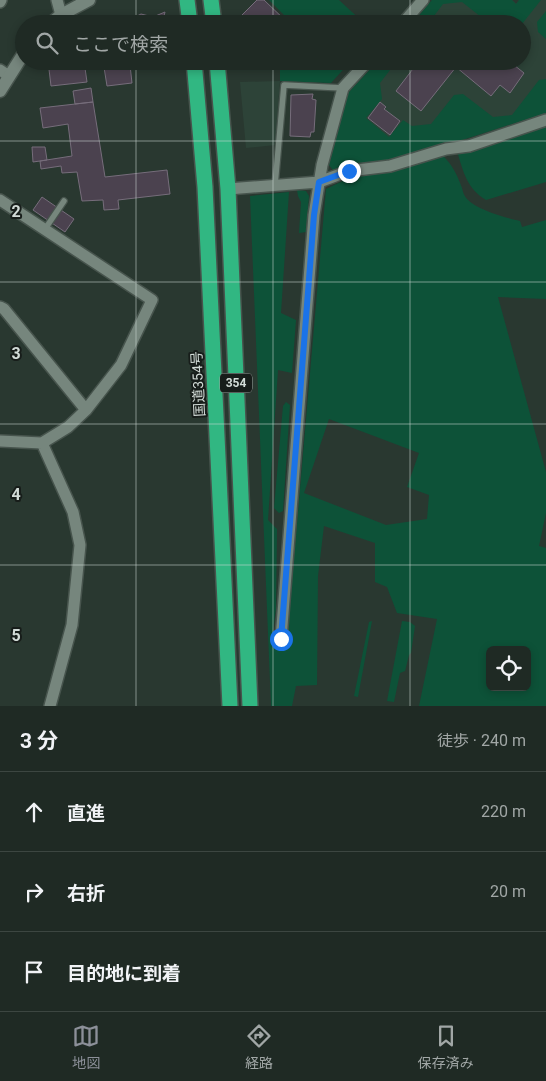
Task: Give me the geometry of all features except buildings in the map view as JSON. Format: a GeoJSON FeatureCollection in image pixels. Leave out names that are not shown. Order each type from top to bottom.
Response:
{"type":"FeatureCollection","features":[{"type":"Feature","properties":{"kind":"highway"},"geometry":{"type":"LineString","coordinates":[[187,0],[189,15]]}},
{"type":"Feature","properties":{"kind":"highway"},"geometry":{"type":"LineString","coordinates":[[211,0],[213,15]]}},
{"type":"Feature","properties":{"kind":"highway","name":"国道354号"},"geometry":{"type":"LineString","coordinates":[[195,70],[205,187],[230,706]]}},
{"type":"Feature","properties":{"kind":"highway","name":"354"},"geometry":{"type":"LineString","coordinates":[[218,70],[228,189],[250,706]]}},
{"type":"Feature","properties":{"kind":"street"},"geometry":{"type":"LineString","coordinates":[[57,0],[61,15],[89,0]]}},
{"type":"Feature","properties":{"kind":"street"},"geometry":{"type":"LineString","coordinates":[[410,15],[424,0]]}},
{"type":"Feature","properties":{"kind":"street"},"geometry":{"type":"LineString","coordinates":[[0,91],[5,73],[15,62]]}},
{"type":"Feature","properties":{"kind":"street"},"geometry":{"type":"LineString","coordinates":[[281,639],[314,215],[319,182],[343,88],[360,70]]}},
{"type":"Feature","properties":{"kind":"street"},"geometry":{"type":"LineString","coordinates":[[228,189],[319,182],[349,171],[390,166],[446,149],[468,146],[546,120]]}},
{"type":"Feature","properties":{"kind":"street"},"geometry":{"type":"LineString","coordinates":[[0,200],[152,300],[122,365],[86,410],[68,427],[42,443],[0,441]]}},
{"type":"Feature","properties":{"kind":"street"},"geometry":{"type":"LineString","coordinates":[[0,307],[4,309],[86,410]]}},
{"type":"Feature","properties":{"kind":"street"},"geometry":{"type":"LineString","coordinates":[[42,443],[73,512],[80,545],[72,625],[50,706]]}},
{"type":"Feature","properties":{"kind":"lane"},"geometry":{"type":"LineString","coordinates":[[275,185],[284,85],[343,88]]}},
{"type":"Feature","properties":{"kind":"lane"},"geometry":{"type":"LineString","coordinates":[[45,230],[64,200]]}},
{"type":"Feature","properties":{"kind":"shaded area"},"geometry":{"type":"Polygon","coordinates":[[[432,0],[512,0],[516,4],[519,0],[546,0],[546,114],[453,143],[446,142],[333,170],[329,165],[348,93],[370,70],[531,70],[531,15],[420,15],[432,0]]]}},
{"type":"Feature","properties":{"kind":"shaded area"},"geometry":{"type":"Polygon","coordinates":[[[280,81],[275,145],[246,148],[240,82],[280,81]]]}},
{"type":"Feature","properties":{"kind":"green space"},"geometry":{"type":"Polygon","coordinates":[[[269,0],[339,0],[355,15],[284,15],[269,0]]]}},
{"type":"Feature","properties":{"kind":"green space"},"geometry":{"type":"Polygon","coordinates":[[[432,0],[512,0],[516,4],[519,0],[541,0],[529,15],[479,15],[462,2],[443,4],[435,15],[419,15],[432,0]]]}},
{"type":"Feature","properties":{"kind":"green space"},"geometry":{"type":"Polygon","coordinates":[[[546,11],[546,39],[538,32],[537,22],[546,11]]]}},
{"type":"Feature","properties":{"kind":"green space"},"geometry":{"type":"Polygon","coordinates":[[[280,70],[343,70],[331,83],[280,81],[280,70]]]}},
{"type":"Feature","properties":{"kind":"green space"},"geometry":{"type":"Polygon","coordinates":[[[370,70],[390,70],[380,83],[382,99],[366,118],[389,137],[403,120],[412,126],[431,124],[454,95],[463,94],[493,117],[512,115],[539,80],[546,79],[546,113],[453,143],[446,142],[387,162],[333,170],[329,165],[348,93],[370,70]]]}},
{"type":"Feature","properties":{"kind":"green space"},"geometry":{"type":"Polygon","coordinates":[[[546,123],[546,182],[486,200],[474,191],[461,166],[457,151],[546,123]]]}},
{"type":"Feature","properties":{"kind":"green space"},"geometry":{"type":"Polygon","coordinates":[[[442,155],[452,166],[464,195],[478,207],[520,221],[522,227],[546,220],[546,299],[498,297],[546,472],[546,513],[539,546],[546,548],[546,706],[419,706],[437,619],[397,613],[387,587],[375,582],[375,543],[324,526],[318,576],[317,685],[296,686],[292,706],[271,706],[250,196],[289,192],[281,313],[296,320],[292,373],[278,370],[268,520],[277,529],[276,609],[272,638],[279,646],[286,650],[326,189],[355,175],[390,172],[442,155]],[[329,419],[304,493],[386,525],[427,519],[429,495],[407,487],[419,453],[329,419]]]}},
{"type":"Feature","properties":{"kind":"green space"},"geometry":{"type":"Polygon","coordinates":[[[297,190],[306,191],[309,196],[306,232],[299,233],[301,202],[297,190]]]}},
{"type":"Feature","properties":{"kind":"green space"},"geometry":{"type":"Polygon","coordinates":[[[286,402],[290,405],[283,511],[279,513],[274,508],[283,406],[286,402]]]}},
{"type":"Feature","properties":{"kind":"green space"},"geometry":{"type":"Polygon","coordinates":[[[372,621],[358,697],[354,696],[369,622],[372,621]]]}},
{"type":"Feature","properties":{"kind":"green space"},"geometry":{"type":"Polygon","coordinates":[[[402,621],[410,622],[415,626],[411,653],[405,671],[400,673],[394,702],[387,701],[402,621]]]}},
{"type":"Feature","properties":{"kind":"route"},"geometry":{"type":"LineString","coordinates":[[281,639],[314,215],[319,182],[349,171]]}}]}
